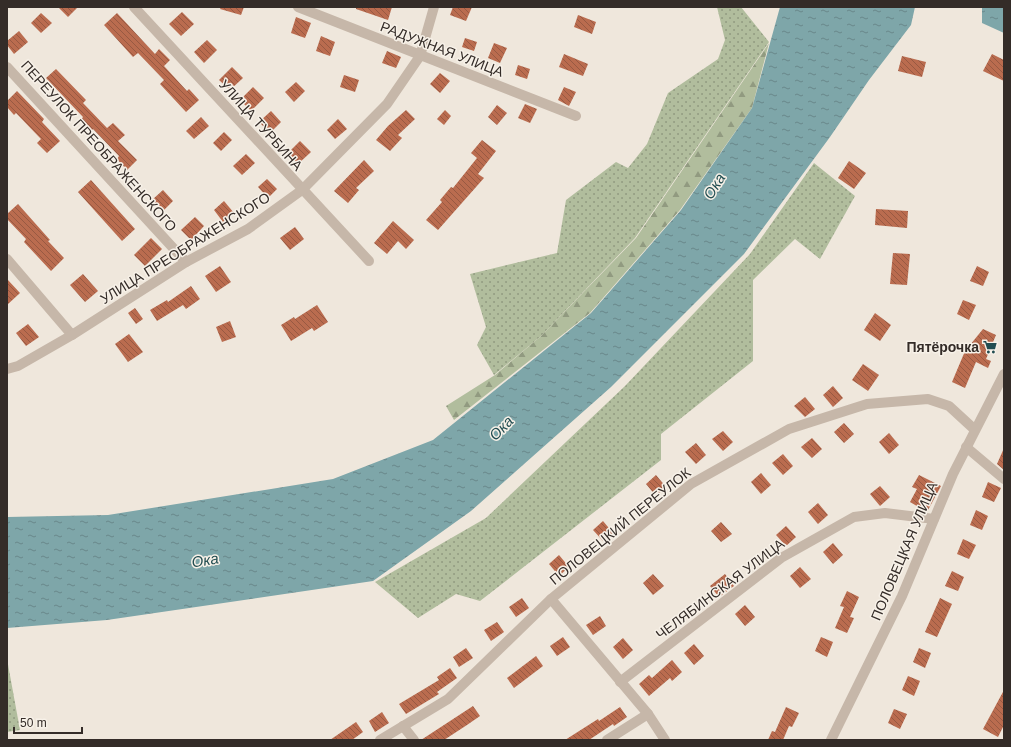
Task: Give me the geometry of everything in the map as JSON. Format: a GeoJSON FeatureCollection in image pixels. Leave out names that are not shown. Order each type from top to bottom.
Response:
{"type":"FeatureCollection","features":[{"type":"Feature","properties":{"kind":"street","name":"УЛИЦА ТУРБИНА"},"geometry":{"type":"LineString","coordinates":[[134,7],[369,261]]}},
{"type":"Feature","properties":{"kind":"street","name":"РАДУЖНАЯ УЛИЦА"},"geometry":{"type":"LineString","coordinates":[[298,7],[576,116]]}},
{"type":"Feature","properties":{"kind":"street","name":"УЛИЦА ПРЕОБРАЖЕНСКОГО"},"geometry":{"type":"LineString","coordinates":[[7,369],[18,366],[72,335],[186,262],[248,229],[302,190],[387,104],[420,56],[434,7]]}},
{"type":"Feature","properties":{"kind":"street","name":"ПЕРЕУЛОК ПРЕОБРАЖЕНСКОГО"},"geometry":{"type":"LineString","coordinates":[[7,67],[186,262]]}},
{"type":"Feature","properties":{"kind":"street"},"geometry":{"type":"LineString","coordinates":[[7,259],[72,335]]}},
{"type":"Feature","properties":{"kind":"street","name":"ПОЛОВЕЦКАЯ УЛИЦА"},"geometry":{"type":"LineString","coordinates":[[831,740],[902,596],[974,429],[1004,374]]}},
{"type":"Feature","properties":{"kind":"street","name":"ПОЛОВЕЦКИЙ ПЕРЕУЛОК"},"geometry":{"type":"LineString","coordinates":[[380,740],[448,698],[551,599],[691,484],[789,429],[867,404],[928,399],[949,406],[974,429]]}},
{"type":"Feature","properties":{"kind":"street"},"geometry":{"type":"LineString","coordinates":[[966,447],[1004,480]]}},
{"type":"Feature","properties":{"kind":"street","name":"ЧЕЛЯБИНСКАЯ УЛИЦА"},"geometry":{"type":"LineString","coordinates":[[620,682],[781,558],[854,517],[885,513],[934,520]]}},
{"type":"Feature","properties":{"kind":"street"},"geometry":{"type":"LineString","coordinates":[[551,599],[648,714],[664,740]]}},
{"type":"Feature","properties":{"kind":"street"},"geometry":{"type":"LineString","coordinates":[[606,740],[648,714]]}},
{"type":"Feature","properties":{"kind":"street"},"geometry":{"type":"LineString","coordinates":[[403,726],[414,740]]}},
{"type":"Feature","properties":{"kind":"green space"},"geometry":{"type":"Polygon","coordinates":[[[717,7],[741,7],[769,42],[635,238],[541,336],[494,375],[477,345],[486,327],[470,274],[557,253],[566,200],[616,162],[628,168],[647,144],[668,93],[718,59],[725,40],[717,7]]]}},
{"type":"Feature","properties":{"kind":"green space"},"geometry":{"type":"Polygon","coordinates":[[[769,43],[752,108],[680,210],[590,313],[454,420],[446,406],[495,375],[541,336],[636,238],[769,43]]]}},
{"type":"Feature","properties":{"kind":"green space"},"geometry":{"type":"Polygon","coordinates":[[[814,163],[855,196],[820,259],[795,239],[753,280],[753,361],[661,434],[661,460],[480,601],[456,594],[418,618],[375,582],[486,518],[625,386],[750,254],[814,163]]]}},
{"type":"Feature","properties":{"kind":"green space"},"geometry":{"type":"Polygon","coordinates":[[[7,659],[20,730],[7,732],[7,659]]]}},
{"type":"Feature","properties":{"kind":"water","name":"Ока"},"geometry":{"type":"Polygon","coordinates":[[[780,7],[915,7],[911,25],[869,80],[830,137],[744,254],[611,387],[471,511],[373,581],[107,620],[7,628],[7,517],[108,515],[333,479],[433,440],[591,313],[681,210],[752,108],[780,7]]]}},
{"type":"Feature","properties":{"kind":"water"},"geometry":{"type":"Polygon","coordinates":[[[982,7],[1004,7],[1004,33],[982,23],[982,7]]]}},
{"type":"Feature","properties":{"kind":"building"},"geometry":{"type":"Polygon","coordinates":[[[58,7],[78,7],[68,17],[58,7]]]}},
{"type":"Feature","properties":{"kind":"building"},"geometry":{"type":"Polygon","coordinates":[[[221,7],[244,7],[241,15],[220,9],[221,7]]]}},
{"type":"Feature","properties":{"kind":"building"},"geometry":{"type":"Polygon","coordinates":[[[356,7],[392,7],[388,20],[356,9],[356,7]]]}},
{"type":"Feature","properties":{"kind":"building"},"geometry":{"type":"Polygon","coordinates":[[[453,7],[472,7],[466,21],[450,15],[453,7]]]}},
{"type":"Feature","properties":{"kind":"building"},"geometry":{"type":"Polygon","coordinates":[[[182,12],[194,24],[181,36],[169,24],[182,12]]]}},
{"type":"Feature","properties":{"kind":"building"},"geometry":{"type":"Polygon","coordinates":[[[41,13],[52,23],[41,33],[31,23],[41,13]]]}},
{"type":"Feature","properties":{"kind":"building"},"geometry":{"type":"Polygon","coordinates":[[[117,13],[155,54],[159,49],[170,60],[164,66],[187,91],[189,89],[199,100],[186,112],[160,84],[164,80],[138,53],[133,57],[104,25],[117,13]]]}},
{"type":"Feature","properties":{"kind":"building"},"geometry":{"type":"Polygon","coordinates":[[[578,15],[596,22],[592,34],[574,27],[578,15]]]}},
{"type":"Feature","properties":{"kind":"building"},"geometry":{"type":"Polygon","coordinates":[[[296,17],[311,23],[305,38],[291,33],[296,17]]]}},
{"type":"Feature","properties":{"kind":"building"},"geometry":{"type":"Polygon","coordinates":[[[19,31],[28,42],[14,54],[7,45],[7,41],[19,31]]]}},
{"type":"Feature","properties":{"kind":"building"},"geometry":{"type":"Polygon","coordinates":[[[321,36],[335,42],[330,56],[316,51],[321,36]]]}},
{"type":"Feature","properties":{"kind":"building"},"geometry":{"type":"Polygon","coordinates":[[[465,38],[477,42],[474,51],[462,47],[465,38]]]}},
{"type":"Feature","properties":{"kind":"building"},"geometry":{"type":"Polygon","coordinates":[[[207,40],[217,50],[204,63],[194,52],[207,40]]]}},
{"type":"Feature","properties":{"kind":"building"},"geometry":{"type":"Polygon","coordinates":[[[494,43],[507,48],[500,63],[488,58],[494,43]]]}},
{"type":"Feature","properties":{"kind":"building"},"geometry":{"type":"Polygon","coordinates":[[[387,51],[401,57],[396,68],[382,63],[387,51]]]}},
{"type":"Feature","properties":{"kind":"building"},"geometry":{"type":"Polygon","coordinates":[[[564,54],[588,64],[583,76],[559,67],[564,54]]]}},
{"type":"Feature","properties":{"kind":"building"},"geometry":{"type":"Polygon","coordinates":[[[992,54],[1004,60],[1004,81],[983,71],[992,54]]]}},
{"type":"Feature","properties":{"kind":"building"},"geometry":{"type":"Polygon","coordinates":[[[902,56],[926,62],[922,77],[898,71],[902,56]]]}},
{"type":"Feature","properties":{"kind":"building"},"geometry":{"type":"Polygon","coordinates":[[[518,65],[530,69],[527,79],[515,75],[518,65]]]}},
{"type":"Feature","properties":{"kind":"building"},"geometry":{"type":"Polygon","coordinates":[[[232,67],[243,78],[230,90],[219,80],[232,67]]]}},
{"type":"Feature","properties":{"kind":"building"},"geometry":{"type":"Polygon","coordinates":[[[56,69],[86,100],[83,103],[107,128],[113,123],[125,135],[118,141],[137,160],[127,170],[117,159],[119,156],[93,129],[91,131],[81,120],[83,117],[46,78],[56,69]]]}},
{"type":"Feature","properties":{"kind":"building"},"geometry":{"type":"Polygon","coordinates":[[[440,73],[450,81],[440,93],[430,84],[440,73]]]}},
{"type":"Feature","properties":{"kind":"building"},"geometry":{"type":"Polygon","coordinates":[[[344,75],[359,80],[355,92],[340,87],[344,75]]]}},
{"type":"Feature","properties":{"kind":"building"},"geometry":{"type":"Polygon","coordinates":[[[296,82],[305,91],[294,102],[285,92],[296,82]]]}},
{"type":"Feature","properties":{"kind":"building"},"geometry":{"type":"Polygon","coordinates":[[[253,87],[264,98],[251,111],[240,100],[253,87]]]}},
{"type":"Feature","properties":{"kind":"building"},"geometry":{"type":"Polygon","coordinates":[[[564,87],[576,92],[569,106],[558,100],[564,87]]]}},
{"type":"Feature","properties":{"kind":"building"},"geometry":{"type":"Polygon","coordinates":[[[17,91],[44,119],[42,122],[60,141],[47,153],[37,143],[41,139],[16,113],[14,115],[7,107],[7,101],[17,91]]]}},
{"type":"Feature","properties":{"kind":"building"},"geometry":{"type":"Polygon","coordinates":[[[525,104],[537,109],[530,123],[518,118],[525,104]]]}},
{"type":"Feature","properties":{"kind":"building"},"geometry":{"type":"Polygon","coordinates":[[[497,105],[507,113],[497,125],[488,117],[497,105]]]}},
{"type":"Feature","properties":{"kind":"building"},"geometry":{"type":"Polygon","coordinates":[[[406,110],[415,119],[398,135],[402,138],[390,151],[376,140],[388,126],[406,110]]]}},
{"type":"Feature","properties":{"kind":"building"},"geometry":{"type":"Polygon","coordinates":[[[445,110],[451,116],[444,125],[437,119],[445,110]]]}},
{"type":"Feature","properties":{"kind":"building"},"geometry":{"type":"Polygon","coordinates":[[[271,111],[281,122],[270,133],[259,122],[271,111]]]}},
{"type":"Feature","properties":{"kind":"building"},"geometry":{"type":"Polygon","coordinates":[[[201,117],[209,126],[194,139],[186,131],[201,117]]]}},
{"type":"Feature","properties":{"kind":"building"},"geometry":{"type":"Polygon","coordinates":[[[338,119],[347,129],[335,139],[327,130],[338,119]]]}},
{"type":"Feature","properties":{"kind":"building"},"geometry":{"type":"Polygon","coordinates":[[[224,132],[232,140],[221,151],[213,143],[224,132]]]}},
{"type":"Feature","properties":{"kind":"building"},"geometry":{"type":"Polygon","coordinates":[[[482,140],[496,151],[478,174],[484,178],[438,230],[426,220],[442,202],[440,200],[451,187],[453,188],[477,158],[471,153],[482,140]]]}},
{"type":"Feature","properties":{"kind":"building"},"geometry":{"type":"Polygon","coordinates":[[[300,141],[311,152],[298,164],[288,153],[300,141]]]}},
{"type":"Feature","properties":{"kind":"building"},"geometry":{"type":"Polygon","coordinates":[[[246,154],[255,163],[242,175],[233,166],[246,154]]]}},
{"type":"Feature","properties":{"kind":"building"},"geometry":{"type":"Polygon","coordinates":[[[364,160],[374,171],[356,188],[359,190],[348,203],[334,191],[364,160]]]}},
{"type":"Feature","properties":{"kind":"building"},"geometry":{"type":"Polygon","coordinates":[[[849,161],[866,173],[854,189],[838,178],[849,161]]]}},
{"type":"Feature","properties":{"kind":"building"},"geometry":{"type":"Polygon","coordinates":[[[267,179],[277,189],[268,198],[258,187],[267,179]]]}},
{"type":"Feature","properties":{"kind":"building"},"geometry":{"type":"Polygon","coordinates":[[[91,180],[135,229],[122,241],[78,192],[91,180]]]}},
{"type":"Feature","properties":{"kind":"building"},"geometry":{"type":"Polygon","coordinates":[[[163,190],[173,201],[163,211],[152,200],[163,190]]]}},
{"type":"Feature","properties":{"kind":"building"},"geometry":{"type":"Polygon","coordinates":[[[224,201],[234,213],[223,222],[214,210],[224,201]]]}},
{"type":"Feature","properties":{"kind":"building"},"geometry":{"type":"Polygon","coordinates":[[[18,204],[64,258],[51,271],[24,242],[26,239],[7,219],[7,214],[18,204]]]}},
{"type":"Feature","properties":{"kind":"building"},"geometry":{"type":"Polygon","coordinates":[[[876,209],[908,211],[907,228],[875,225],[876,209]]]}},
{"type":"Feature","properties":{"kind":"building"},"geometry":{"type":"Polygon","coordinates":[[[195,217],[204,226],[191,240],[181,230],[195,217]]]}},
{"type":"Feature","properties":{"kind":"building"},"geometry":{"type":"Polygon","coordinates":[[[393,221],[414,240],[406,249],[398,241],[387,254],[374,243],[393,221]]]}},
{"type":"Feature","properties":{"kind":"building"},"geometry":{"type":"Polygon","coordinates":[[[295,227],[304,239],[290,250],[280,238],[295,227]]]}},
{"type":"Feature","properties":{"kind":"building"},"geometry":{"type":"Polygon","coordinates":[[[151,238],[162,249],[145,266],[134,255],[151,238]]]}},
{"type":"Feature","properties":{"kind":"building"},"geometry":{"type":"Polygon","coordinates":[[[893,253],[910,254],[907,285],[890,284],[893,253]]]}},
{"type":"Feature","properties":{"kind":"building"},"geometry":{"type":"Polygon","coordinates":[[[220,266],[231,282],[216,292],[205,276],[220,266]]]}},
{"type":"Feature","properties":{"kind":"building"},"geometry":{"type":"Polygon","coordinates":[[[977,266],[989,272],[983,286],[970,281],[977,266]]]}},
{"type":"Feature","properties":{"kind":"building"},"geometry":{"type":"Polygon","coordinates":[[[83,274],[98,291],[85,302],[70,285],[83,274]]]}},
{"type":"Feature","properties":{"kind":"building"},"geometry":{"type":"Polygon","coordinates":[[[7,279],[20,293],[7,305],[7,279]]]}},
{"type":"Feature","properties":{"kind":"building"},"geometry":{"type":"Polygon","coordinates":[[[191,286],[200,299],[186,309],[183,305],[157,321],[150,310],[167,300],[168,302],[191,286]]]}},
{"type":"Feature","properties":{"kind":"building"},"geometry":{"type":"Polygon","coordinates":[[[963,300],[976,305],[969,320],[957,314],[963,300]]]}},
{"type":"Feature","properties":{"kind":"building"},"geometry":{"type":"Polygon","coordinates":[[[317,305],[328,322],[314,331],[312,328],[291,341],[281,325],[294,317],[295,319],[317,305]]]}},
{"type":"Feature","properties":{"kind":"building"},"geometry":{"type":"Polygon","coordinates":[[[135,308],[143,319],[136,324],[128,313],[135,308]]]}},
{"type":"Feature","properties":{"kind":"building"},"geometry":{"type":"Polygon","coordinates":[[[875,313],[891,325],[880,341],[864,330],[875,313]]]}},
{"type":"Feature","properties":{"kind":"building"},"geometry":{"type":"Polygon","coordinates":[[[230,321],[236,337],[222,342],[216,327],[230,321]]]}},
{"type":"Feature","properties":{"kind":"building"},"geometry":{"type":"Polygon","coordinates":[[[28,324],[39,337],[26,346],[16,333],[28,324]]]}},
{"type":"Feature","properties":{"kind":"building"},"geometry":{"type":"Polygon","coordinates":[[[983,329],[996,335],[986,359],[991,361],[988,368],[976,362],[965,388],[952,382],[968,344],[970,345],[983,329]]]}},
{"type":"Feature","properties":{"kind":"building"},"geometry":{"type":"Polygon","coordinates":[[[129,334],[143,352],[128,362],[115,344],[129,334]]]}},
{"type":"Feature","properties":{"kind":"building"},"geometry":{"type":"Polygon","coordinates":[[[863,364],[879,375],[868,391],[852,380],[863,364]]]}},
{"type":"Feature","properties":{"kind":"building"},"geometry":{"type":"Polygon","coordinates":[[[833,386],[843,398],[833,407],[823,395],[833,386]]]}},
{"type":"Feature","properties":{"kind":"building"},"geometry":{"type":"Polygon","coordinates":[[[805,397],[815,409],[805,417],[794,406],[805,397]]]}},
{"type":"Feature","properties":{"kind":"building"},"geometry":{"type":"Polygon","coordinates":[[[844,423],[854,434],[844,443],[834,432],[844,423]]]}},
{"type":"Feature","properties":{"kind":"building"},"geometry":{"type":"Polygon","coordinates":[[[723,431],[733,442],[723,451],[712,439],[723,431]]]}},
{"type":"Feature","properties":{"kind":"building"},"geometry":{"type":"Polygon","coordinates":[[[889,433],[899,445],[889,454],[879,442],[889,433]]]}},
{"type":"Feature","properties":{"kind":"building"},"geometry":{"type":"Polygon","coordinates":[[[812,438],[822,449],[812,458],[801,447],[812,438]]]}},
{"type":"Feature","properties":{"kind":"building"},"geometry":{"type":"Polygon","coordinates":[[[696,443],[706,455],[696,464],[685,452],[696,443]]]}},
{"type":"Feature","properties":{"kind":"building"},"geometry":{"type":"Polygon","coordinates":[[[1004,448],[1004,470],[997,464],[1004,448]]]}},
{"type":"Feature","properties":{"kind":"building"},"geometry":{"type":"Polygon","coordinates":[[[783,454],[793,466],[783,475],[772,463],[783,454]]]}},
{"type":"Feature","properties":{"kind":"building"},"geometry":{"type":"Polygon","coordinates":[[[761,473],[771,485],[761,494],[751,482],[761,473]]]}},
{"type":"Feature","properties":{"kind":"building"},"geometry":{"type":"Polygon","coordinates":[[[656,475],[666,487],[656,496],[646,484],[656,475]]]}},
{"type":"Feature","properties":{"kind":"building"},"geometry":{"type":"Polygon","coordinates":[[[919,475],[941,486],[927,512],[910,502],[917,489],[912,487],[919,475]]]}},
{"type":"Feature","properties":{"kind":"building"},"geometry":{"type":"Polygon","coordinates":[[[988,482],[1001,488],[994,502],[982,497],[988,482]]]}},
{"type":"Feature","properties":{"kind":"building"},"geometry":{"type":"Polygon","coordinates":[[[880,486],[890,497],[880,506],[870,494],[880,486]]]}},
{"type":"Feature","properties":{"kind":"building"},"geometry":{"type":"Polygon","coordinates":[[[818,503],[828,515],[818,524],[808,512],[818,503]]]}},
{"type":"Feature","properties":{"kind":"building"},"geometry":{"type":"Polygon","coordinates":[[[976,510],[988,516],[982,530],[970,525],[976,510]]]}},
{"type":"Feature","properties":{"kind":"building"},"geometry":{"type":"Polygon","coordinates":[[[603,521],[613,533],[603,541],[593,530],[603,521]]]}},
{"type":"Feature","properties":{"kind":"building"},"geometry":{"type":"Polygon","coordinates":[[[721,522],[732,534],[721,542],[711,531],[721,522]]]}},
{"type":"Feature","properties":{"kind":"building"},"geometry":{"type":"Polygon","coordinates":[[[786,526],[796,537],[786,546],[776,535],[786,526]]]}},
{"type":"Feature","properties":{"kind":"building"},"geometry":{"type":"Polygon","coordinates":[[[963,539],[976,545],[969,559],[957,554],[963,539]]]}},
{"type":"Feature","properties":{"kind":"building"},"geometry":{"type":"Polygon","coordinates":[[[833,543],[843,555],[833,564],[823,552],[833,543]]]}},
{"type":"Feature","properties":{"kind":"building"},"geometry":{"type":"Polygon","coordinates":[[[559,555],[569,567],[559,576],[549,564],[559,555]]]}},
{"type":"Feature","properties":{"kind":"building"},"geometry":{"type":"Polygon","coordinates":[[[800,567],[811,579],[800,588],[790,576],[800,567]]]}},
{"type":"Feature","properties":{"kind":"building"},"geometry":{"type":"Polygon","coordinates":[[[952,571],[964,577],[958,591],[945,586],[952,571]]]}},
{"type":"Feature","properties":{"kind":"building"},"geometry":{"type":"Polygon","coordinates":[[[653,574],[664,586],[653,595],[643,583],[653,574]]]}},
{"type":"Feature","properties":{"kind":"building"},"geometry":{"type":"Polygon","coordinates":[[[725,574],[734,586],[719,597],[710,586],[725,574]]]}},
{"type":"Feature","properties":{"kind":"building"},"geometry":{"type":"Polygon","coordinates":[[[847,591],[859,597],[850,617],[854,618],[847,633],[835,628],[844,607],[840,606],[847,591]]]}},
{"type":"Feature","properties":{"kind":"building"},"geometry":{"type":"Polygon","coordinates":[[[522,598],[529,608],[516,617],[509,607],[522,598]]]}},
{"type":"Feature","properties":{"kind":"building"},"geometry":{"type":"Polygon","coordinates":[[[940,598],[952,604],[937,637],[925,632],[940,598]]]}},
{"type":"Feature","properties":{"kind":"building"},"geometry":{"type":"Polygon","coordinates":[[[745,605],[755,617],[745,626],[735,614],[745,605]]]}},
{"type":"Feature","properties":{"kind":"building"},"geometry":{"type":"Polygon","coordinates":[[[600,616],[606,626],[593,635],[586,625],[600,616]]]}},
{"type":"Feature","properties":{"kind":"building"},"geometry":{"type":"Polygon","coordinates":[[[497,622],[504,632],[491,641],[484,630],[497,622]]]}},
{"type":"Feature","properties":{"kind":"building"},"geometry":{"type":"Polygon","coordinates":[[[563,637],[570,647],[557,656],[550,646],[563,637]]]}},
{"type":"Feature","properties":{"kind":"building"},"geometry":{"type":"Polygon","coordinates":[[[821,637],[833,642],[827,657],[815,651],[821,637]]]}},
{"type":"Feature","properties":{"kind":"building"},"geometry":{"type":"Polygon","coordinates":[[[623,638],[633,650],[623,659],[613,647],[623,638]]]}},
{"type":"Feature","properties":{"kind":"building"},"geometry":{"type":"Polygon","coordinates":[[[694,644],[704,656],[694,665],[684,653],[694,644]]]}},
{"type":"Feature","properties":{"kind":"building"},"geometry":{"type":"Polygon","coordinates":[[[466,648],[473,658],[459,667],[453,657],[466,648]]]}},
{"type":"Feature","properties":{"kind":"building"},"geometry":{"type":"Polygon","coordinates":[[[919,648],[931,653],[925,668],[913,662],[919,648]]]}},
{"type":"Feature","properties":{"kind":"building"},"geometry":{"type":"Polygon","coordinates":[[[536,656],[543,666],[514,688],[507,678],[536,656]]]}},
{"type":"Feature","properties":{"kind":"building"},"geometry":{"type":"Polygon","coordinates":[[[672,660],[682,672],[672,681],[670,678],[649,696],[639,684],[649,675],[652,678],[672,660]]]}},
{"type":"Feature","properties":{"kind":"building"},"geometry":{"type":"Polygon","coordinates":[[[450,668],[457,678],[437,692],[439,694],[406,714],[399,704],[439,680],[437,677],[450,668]]]}},
{"type":"Feature","properties":{"kind":"building"},"geometry":{"type":"Polygon","coordinates":[[[908,676],[920,681],[914,696],[902,690],[908,676]]]}},
{"type":"Feature","properties":{"kind":"building"},"geometry":{"type":"Polygon","coordinates":[[[1004,690],[1004,725],[998,737],[983,729],[1004,690]]]}},
{"type":"Feature","properties":{"kind":"building"},"geometry":{"type":"Polygon","coordinates":[[[473,706],[480,716],[467,725],[444,740],[421,740],[473,706]]]}},
{"type":"Feature","properties":{"kind":"building"},"geometry":{"type":"Polygon","coordinates":[[[620,707],[627,717],[614,726],[613,724],[589,740],[565,740],[598,719],[599,721],[620,707]]]}},
{"type":"Feature","properties":{"kind":"building"},"geometry":{"type":"Polygon","coordinates":[[[786,707],[799,713],[792,727],[789,726],[783,740],[768,740],[772,731],[775,732],[786,707]]]}},
{"type":"Feature","properties":{"kind":"building"},"geometry":{"type":"Polygon","coordinates":[[[894,709],[907,714],[900,729],[888,723],[894,709]]]}},
{"type":"Feature","properties":{"kind":"building"},"geometry":{"type":"Polygon","coordinates":[[[382,712],[389,723],[375,732],[369,721],[382,712]]]}},
{"type":"Feature","properties":{"kind":"building"},"geometry":{"type":"Polygon","coordinates":[[[356,722],[363,732],[352,740],[330,740],[356,722]]]}},
{"type":"Feature","properties":{"kind":"place","name":"Пятёрочка"},"geometry":{"type":"Point","coordinates":[990,347]}}]}
